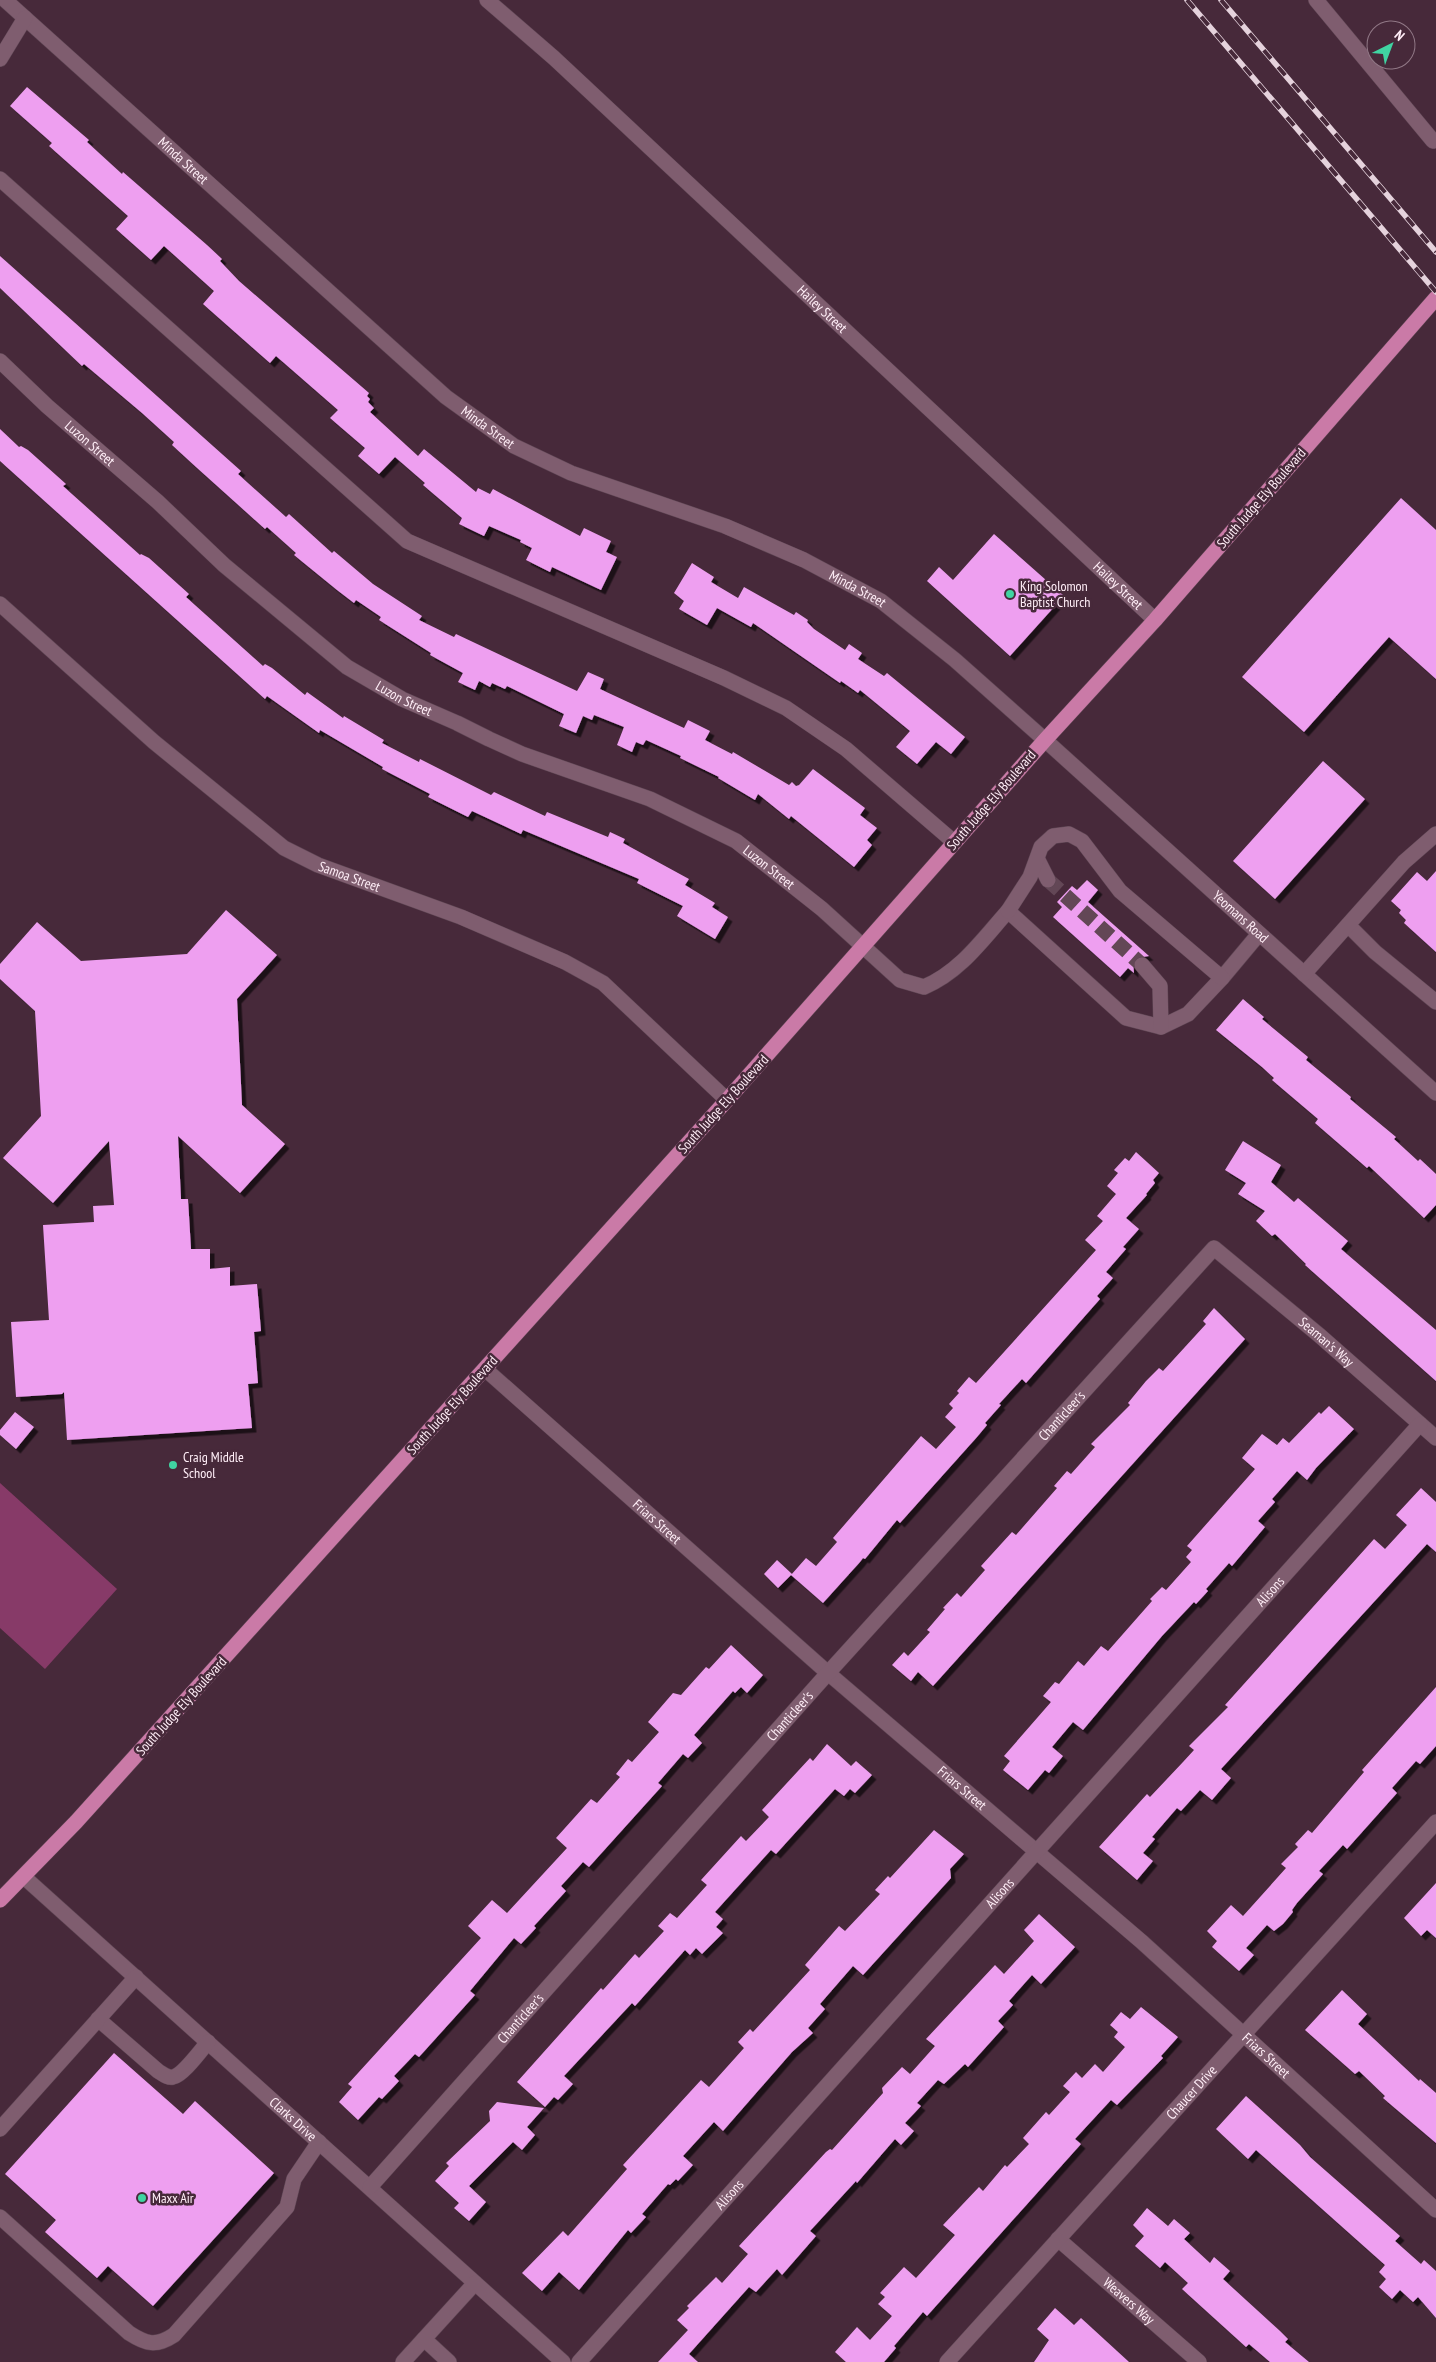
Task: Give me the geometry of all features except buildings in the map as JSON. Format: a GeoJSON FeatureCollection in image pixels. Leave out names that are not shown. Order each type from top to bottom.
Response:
{"type":"FeatureCollection","features":[{"type":"Feature","properties":{"kind":"main road","name":"South Judge Ely Boulevard"},"geometry":{"type":"LineString","coordinates":[[0,1900],[83,1815],[727,1100],[954,842],[1155,620],[1376,364],[1436,298]]}},
{"type":"Feature","properties":{"kind":"street","name":"Minda Street"},"geometry":{"type":"LineString","coordinates":[[4,0],[446,397],[514,446],[571,473],[725,526],[804,560],[881,601],[955,660],[1045,740]]}},
{"type":"Feature","properties":{"kind":"street","name":"Hailey Street"},"geometry":{"type":"LineString","coordinates":[[487,0],[554,58],[1155,620]]}},
{"type":"Feature","properties":{"kind":"street"},"geometry":{"type":"LineString","coordinates":[[1316,0],[1433,141]]}},
{"type":"Feature","properties":{"kind":"street"},"geometry":{"type":"LineString","coordinates":[[0,59],[25,18]]}},
{"type":"Feature","properties":{"kind":"street"},"geometry":{"type":"LineString","coordinates":[[0,179],[407,541],[724,678],[786,708],[846,749],[954,842]]}},
{"type":"Feature","properties":{"kind":"street","name":"Luzon Street"},"geometry":{"type":"LineString","coordinates":[[0,361],[47,406],[158,502],[224,565],[347,667],[402,699],[457,722],[522,754],[650,799],[736,841],[822,909],[900,980],[924,987],[937,982],[966,958],[1008,911]]}},
{"type":"Feature","properties":{"kind":"street","name":"Samoa Street"},"geometry":{"type":"LineString","coordinates":[[0,604],[154,742],[284,848],[318,866],[461,917],[565,962],[603,983],[727,1100]]}},
{"type":"Feature","properties":{"kind":"street","name":"Yeomans Road"},"geometry":{"type":"LineString","coordinates":[[1045,740],[1436,1093]]}},
{"type":"Feature","properties":{"kind":"street"},"geometry":{"type":"LineString","coordinates":[[1222,978],[1120,891],[1082,841],[1069,834],[1053,836],[1041,847],[1038,860],[1030,877],[1008,911],[1126,1018],[1161,1027],[1188,1014],[1222,978],[1258,934]]}},
{"type":"Feature","properties":{"kind":"street"},"geometry":{"type":"LineString","coordinates":[[1304,974],[1404,862],[1436,834]]}},
{"type":"Feature","properties":{"kind":"street"},"geometry":{"type":"LineString","coordinates":[[1038,860],[1048,880]]}},
{"type":"Feature","properties":{"kind":"street"},"geometry":{"type":"LineString","coordinates":[[1348,924],[1375,952],[1436,1002]]}},
{"type":"Feature","properties":{"kind":"street"},"geometry":{"type":"LineString","coordinates":[[1142,965],[1160,986],[1161,1027]]}},
{"type":"Feature","properties":{"kind":"street","name":"Seaman's Way"},"geometry":{"type":"LineString","coordinates":[[1214,1248],[1319,1335],[1436,1438]]}},
{"type":"Feature","properties":{"kind":"street","name":"Chanticleer's"},"geometry":{"type":"LineString","coordinates":[[370,2187],[828,1673],[1214,1248]]}},
{"type":"Feature","properties":{"kind":"street","name":"Friars Street"},"geometry":{"type":"LineString","coordinates":[[485,1369],[828,1673],[1142,1942],[1436,2210]]}},
{"type":"Feature","properties":{"kind":"street","name":"Alisons"},"geometry":{"type":"LineString","coordinates":[[579,2362],[1420,1424]]}},
{"type":"Feature","properties":{"kind":"street","name":"Chaucer Drive"},"geometry":{"type":"LineString","coordinates":[[947,2362],[1436,1824]]}},
{"type":"Feature","properties":{"kind":"street","name":"Clarks Drive"},"geometry":{"type":"LineString","coordinates":[[24,1877],[563,2362]]}},
{"type":"Feature","properties":{"kind":"street"},"geometry":{"type":"LineString","coordinates":[[0,2129],[136,1977]]}},
{"type":"Feature","properties":{"kind":"street"},"geometry":{"type":"LineString","coordinates":[[98,2019],[158,2071],[168,2077],[175,2076],[182,2071],[208,2042]]}},
{"type":"Feature","properties":{"kind":"street"},"geometry":{"type":"LineString","coordinates":[[0,2217],[129,2333],[143,2342],[155,2344],[174,2335],[287,2207],[294,2179],[319,2142]]}},
{"type":"Feature","properties":{"kind":"street","name":"Weavers Way"},"geometry":{"type":"LineString","coordinates":[[1058,2238],[1199,2362]]}},
{"type":"Feature","properties":{"kind":"street"},"geometry":{"type":"LineString","coordinates":[[403,2362],[475,2282]]}},
{"type":"Feature","properties":{"kind":"street"},"geometry":{"type":"LineString","coordinates":[[424,2339],[449,2362]]}},
{"type":"Feature","properties":{"kind":"shaded area"},"geometry":{"type":"Polygon","coordinates":[[[0,1483],[117,1589],[45,1669],[0,1628],[0,1483]]]}},
{"type":"Feature","properties":{"kind":"tunnel"},"geometry":{"type":"LineString","coordinates":[[1048,880],[1142,965]]}},
{"type":"Feature","properties":{"kind":"railway"},"geometry":{"type":"LineString","coordinates":[[1187,0],[1436,292]]}},
{"type":"Feature","properties":{"kind":"railway"},"geometry":{"type":"LineString","coordinates":[[1221,0],[1436,252]]}},
{"type":"Feature","properties":{"kind":"place","name":"King Solomon Baptist Church"},"geometry":{"type":"Point","coordinates":[1010,594]}},
{"type":"Feature","properties":{"kind":"place","name":"Craig Middle School"},"geometry":{"type":"Point","coordinates":[173,1465]}},
{"type":"Feature","properties":{"kind":"place","name":"Maxx Air"},"geometry":{"type":"Point","coordinates":[142,2198]}}]}
